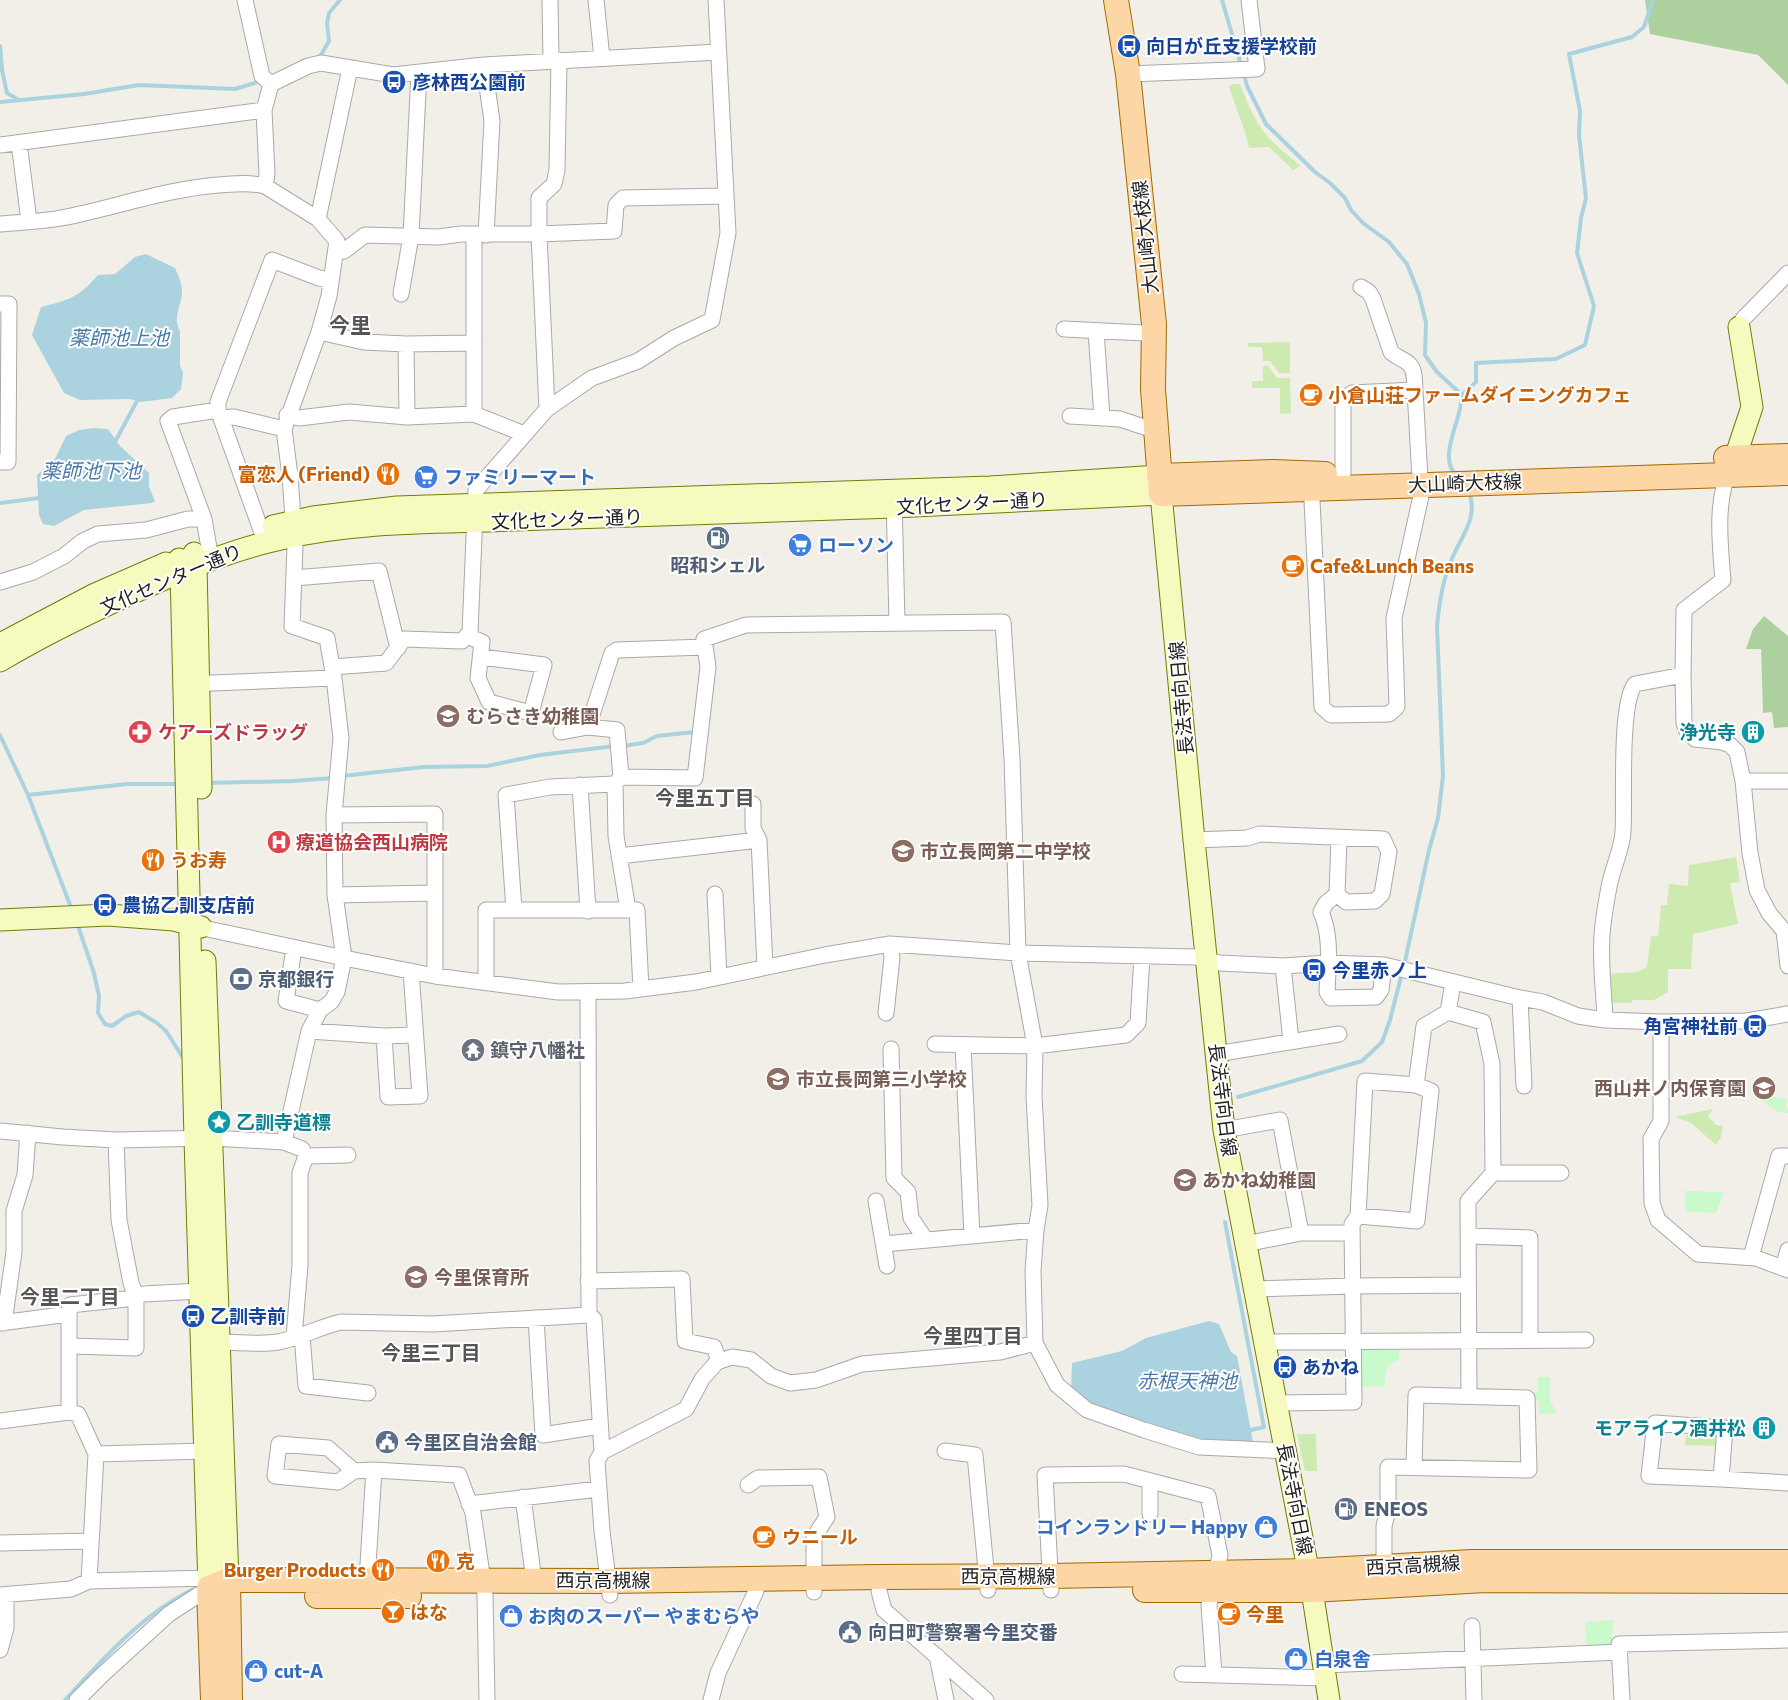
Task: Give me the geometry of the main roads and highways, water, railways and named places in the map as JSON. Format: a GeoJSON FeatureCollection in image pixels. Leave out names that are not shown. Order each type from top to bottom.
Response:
{"type":"FeatureCollection","features":[{"type":"Feature","properties":{"kind":"main road","name":"大山崎大枝線"},"geometry":{"type":"LineString","coordinates":[[1116,0],[1128,74],[1155,335],[1153,389],[1160,485],[1273,472],[1311,481],[1420,478],[1731,466],[1788,456]]}},
{"type":"Feature","properties":{"kind":"main road","name":"大山崎大枝線"},"geometry":{"type":"LineString","coordinates":[[1731,466],[1788,473]]}},
{"type":"Feature","properties":{"kind":"main road","name":"大山崎大枝線"},"geometry":{"type":"LineString","coordinates":[[1311,481],[1343,474],[1420,478]]}},
{"type":"Feature","properties":{"kind":"main road","name":"西京高槻線"},"geometry":{"type":"LineString","coordinates":[[1310,1580],[1384,1567],[1472,1562],[1788,1581]]}},
{"type":"Feature","properties":{"kind":"main road","name":"西京高槻線"},"geometry":{"type":"LineString","coordinates":[[219,1585],[366,1580],[484,1588],[609,1588],[1310,1580],[1485,1580],[1609,1571],[1788,1562]]}},
{"type":"Feature","properties":{"kind":"main road","name":"西京高槻線"},"geometry":{"type":"LineString","coordinates":[[219,1585],[366,1597],[484,1588],[534,1581],[609,1588],[756,1591],[814,1585],[879,1591],[988,1583]]}},
{"type":"Feature","properties":{"kind":"main road"},"geometry":{"type":"LineString","coordinates":[[213,1700],[219,1585]]}},
{"type":"Feature","properties":{"kind":"main road"},"geometry":{"type":"LineString","coordinates":[[219,1585],[230,1700]]}},
{"type":"Feature","properties":{"kind":"water","name":"薬師池上池"},"geometry":{"type":"Polygon","coordinates":[[[146,254],[175,268],[181,282],[182,296],[177,321],[180,331],[180,365],[183,373],[181,389],[172,398],[141,402],[129,399],[80,400],[64,393],[32,335],[41,307],[72,297],[85,289],[98,275],[115,274],[135,257],[146,254]]]}},
{"type":"Feature","properties":{"kind":"water","name":"薬師池下池"},"geometry":{"type":"Polygon","coordinates":[[[93,428],[108,429],[120,446],[149,473],[149,487],[155,501],[152,503],[84,510],[54,526],[43,524],[39,515],[37,475],[55,459],[66,436],[79,430],[93,428]]]}},
{"type":"Feature","properties":{"kind":"water","name":"赤根天神池"},"geometry":{"type":"Polygon","coordinates":[[[1209,1321],[1219,1324],[1231,1352],[1237,1356],[1253,1442],[1202,1439],[1148,1426],[1089,1403],[1071,1390],[1072,1363],[1122,1351],[1146,1338],[1209,1321]]]}},
{"type":"Feature","properties":{"kind":"waterway"},"geometry":{"type":"LineString","coordinates":[[316,59],[321,55],[329,41],[327,23],[329,13],[340,0]]}},
{"type":"Feature","properties":{"kind":"waterway"},"geometry":{"type":"LineString","coordinates":[[1222,0],[1241,65]]}},
{"type":"Feature","properties":{"kind":"waterway"},"geometry":{"type":"LineString","coordinates":[[1462,395],[1476,382],[1476,363],[1556,359],[1585,345],[1594,306],[1577,253],[1581,218],[1586,198],[1579,135],[1580,111],[1569,54],[1632,37],[1644,27],[1653,0]]}},
{"type":"Feature","properties":{"kind":"waterway"},"geometry":{"type":"LineString","coordinates":[[0,46],[2,70],[7,93],[19,100]]}},
{"type":"Feature","properties":{"kind":"waterway"},"geometry":{"type":"LineString","coordinates":[[1244,74],[1247,86],[1266,124],[1315,172],[1330,183],[1345,198],[1351,210],[1363,223],[1389,242],[1407,264],[1419,294],[1426,323],[1425,355],[1437,372],[1462,395],[1449,458],[1451,467],[1456,475]]}},
{"type":"Feature","properties":{"kind":"waterway"},"geometry":{"type":"LineString","coordinates":[[0,102],[84,94],[139,85],[235,89],[261,81]]}},
{"type":"Feature","properties":{"kind":"waterway"},"geometry":{"type":"LineString","coordinates":[[116,440],[137,401]]}},
{"type":"Feature","properties":{"kind":"waterway"},"geometry":{"type":"LineString","coordinates":[[1404,966],[1429,850],[1438,818],[1443,776],[1437,626],[1439,610],[1448,569],[1470,519],[1472,511],[1469,492]]}},
{"type":"Feature","properties":{"kind":"waterway"},"geometry":{"type":"LineString","coordinates":[[0,503],[39,498]]}},
{"type":"Feature","properties":{"kind":"waterway"},"geometry":{"type":"LineString","coordinates":[[622,746],[643,743],[657,736],[695,732]]}},
{"type":"Feature","properties":{"kind":"waterway"},"geometry":{"type":"LineString","coordinates":[[0,735],[28,795],[72,910]]}},
{"type":"Feature","properties":{"kind":"waterway"},"geometry":{"type":"LineString","coordinates":[[342,776],[424,767],[487,766],[540,755],[615,746]]}},
{"type":"Feature","properties":{"kind":"waterway"},"geometry":{"type":"LineString","coordinates":[[207,783],[333,778]]}},
{"type":"Feature","properties":{"kind":"waterway"},"geometry":{"type":"LineString","coordinates":[[28,795],[127,784],[180,784]]}},
{"type":"Feature","properties":{"kind":"waterway"},"geometry":{"type":"LineString","coordinates":[[77,923],[94,973],[99,996],[98,1013],[105,1024],[112,1026],[126,1016],[139,1012],[166,1031],[185,1061]]}},
{"type":"Feature","properties":{"kind":"waterway"},"geometry":{"type":"LineString","coordinates":[[1238,1097],[1362,1061],[1382,1042],[1390,1020],[1402,973]]}},
{"type":"Feature","properties":{"kind":"waterway"},"geometry":{"type":"LineString","coordinates":[[1225,1222],[1264,1427],[1251,1430]]}},
{"type":"Feature","properties":{"kind":"waterway"},"geometry":{"type":"LineString","coordinates":[[65,1700],[110,1652],[142,1623],[177,1598],[196,1588]]}},
{"type":"Feature","properties":{"kind":"place","name":"向日が丘支援学校前"},"geometry":{"type":"Point","coordinates":[1129,46]}},
{"type":"Feature","properties":{"kind":"place","name":"彦林西公園前"},"geometry":{"type":"Point","coordinates":[394,82]}},
{"type":"Feature","properties":{"kind":"place","name":"小倉山荘ファームダイニングカフェ"},"geometry":{"type":"Point","coordinates":[1311,395]}},
{"type":"Feature","properties":{"kind":"place","name":"富恋人 (Friend)"},"geometry":{"type":"Point","coordinates":[388,474]}},
{"type":"Feature","properties":{"kind":"place","name":"ファミリーマート"},"geometry":{"type":"Point","coordinates":[426,477]}},
{"type":"Feature","properties":{"kind":"place","name":"昭和シェル"},"geometry":{"type":"Point","coordinates":[718,538]}},
{"type":"Feature","properties":{"kind":"place","name":"ローソン"},"geometry":{"type":"Point","coordinates":[800,545]}},
{"type":"Feature","properties":{"kind":"place","name":"Cafe&Lunch Beans"},"geometry":{"type":"Point","coordinates":[1293,566]}},
{"type":"Feature","properties":{"kind":"place","name":"むらさき幼稚園"},"geometry":{"type":"Point","coordinates":[448,716]}},
{"type":"Feature","properties":{"kind":"place","name":"ケアーズドラッグ"},"geometry":{"type":"Point","coordinates":[140,732]}},
{"type":"Feature","properties":{"kind":"place","name":"浄光寺"},"geometry":{"type":"Point","coordinates":[1753,732]}},
{"type":"Feature","properties":{"kind":"place","name":"療道協会西山病院"},"geometry":{"type":"Point","coordinates":[279,842]}},
{"type":"Feature","properties":{"kind":"place","name":"市立長岡第二中学校"},"geometry":{"type":"Point","coordinates":[903,851]}},
{"type":"Feature","properties":{"kind":"place","name":"うお寿"},"geometry":{"type":"Point","coordinates":[153,860]}},
{"type":"Feature","properties":{"kind":"place","name":"農協乙訓支店前"},"geometry":{"type":"Point","coordinates":[105,905]}},
{"type":"Feature","properties":{"kind":"place","name":"今里赤ノ上"},"geometry":{"type":"Point","coordinates":[1314,970]}},
{"type":"Feature","properties":{"kind":"place","name":"京都銀行"},"geometry":{"type":"Point","coordinates":[241,979]}},
{"type":"Feature","properties":{"kind":"place","name":"角宮神社前"},"geometry":{"type":"Point","coordinates":[1755,1026]}},
{"type":"Feature","properties":{"kind":"place","name":"鎮守八幡社"},"geometry":{"type":"Point","coordinates":[473,1050]}},
{"type":"Feature","properties":{"kind":"place","name":"市立長岡第三小学校"},"geometry":{"type":"Point","coordinates":[778,1079]}},
{"type":"Feature","properties":{"kind":"place","name":"西山井ノ内保育園"},"geometry":{"type":"Point","coordinates":[1764,1088]}},
{"type":"Feature","properties":{"kind":"place","name":"乙訓寺道標"},"geometry":{"type":"Point","coordinates":[219,1122]}},
{"type":"Feature","properties":{"kind":"place","name":"あかね幼稚園"},"geometry":{"type":"Point","coordinates":[1185,1180]}},
{"type":"Feature","properties":{"kind":"place","name":"今里保育所"},"geometry":{"type":"Point","coordinates":[416,1277]}},
{"type":"Feature","properties":{"kind":"place","name":"乙訓寺前"},"geometry":{"type":"Point","coordinates":[193,1316]}},
{"type":"Feature","properties":{"kind":"place","name":"あかね"},"geometry":{"type":"Point","coordinates":[1285,1367]}},
{"type":"Feature","properties":{"kind":"place","name":"モアライフ酒井松"},"geometry":{"type":"Point","coordinates":[1764,1428]}},
{"type":"Feature","properties":{"kind":"place","name":"今里区自治会館"},"geometry":{"type":"Point","coordinates":[387,1442]}},
{"type":"Feature","properties":{"kind":"place","name":"ENEOS"},"geometry":{"type":"Point","coordinates":[1346,1509]}},
{"type":"Feature","properties":{"kind":"place","name":"コインランドリー Happy"},"geometry":{"type":"Point","coordinates":[1266,1527]}},
{"type":"Feature","properties":{"kind":"place","name":"ウニール"},"geometry":{"type":"Point","coordinates":[764,1537]}},
{"type":"Feature","properties":{"kind":"place","name":"克"},"geometry":{"type":"Point","coordinates":[438,1561]}},
{"type":"Feature","properties":{"kind":"place","name":"Burger Products"},"geometry":{"type":"Point","coordinates":[383,1570]}},
{"type":"Feature","properties":{"kind":"place","name":"はな"},"geometry":{"type":"Point","coordinates":[393,1612]}},
{"type":"Feature","properties":{"kind":"place","name":"今里"},"geometry":{"type":"Point","coordinates":[1229,1614]}},
{"type":"Feature","properties":{"kind":"place","name":"お肉のスーパー やまむらや"},"geometry":{"type":"Point","coordinates":[511,1616]}},
{"type":"Feature","properties":{"kind":"place","name":"向日町警察署今里交番"},"geometry":{"type":"Point","coordinates":[850,1632]}},
{"type":"Feature","properties":{"kind":"place","name":"白泉舎"},"geometry":{"type":"Point","coordinates":[1296,1659]}},
{"type":"Feature","properties":{"kind":"place","name":"cut-A"},"geometry":{"type":"Point","coordinates":[256,1671]}},
{"type":"Feature","properties":{"kind":"district","name":"今里"},"geometry":{"type":"Point","coordinates":[350,326]}},
{"type":"Feature","properties":{"kind":"district","name":"今里五丁目"},"geometry":{"type":"Point","coordinates":[705,798]}},
{"type":"Feature","properties":{"kind":"district","name":"今里二丁目"},"geometry":{"type":"Point","coordinates":[70,1297]}},
{"type":"Feature","properties":{"kind":"district","name":"今里四丁目"},"geometry":{"type":"Point","coordinates":[973,1336]}},
{"type":"Feature","properties":{"kind":"district","name":"今里三丁目"},"geometry":{"type":"Point","coordinates":[431,1353]}}]}
